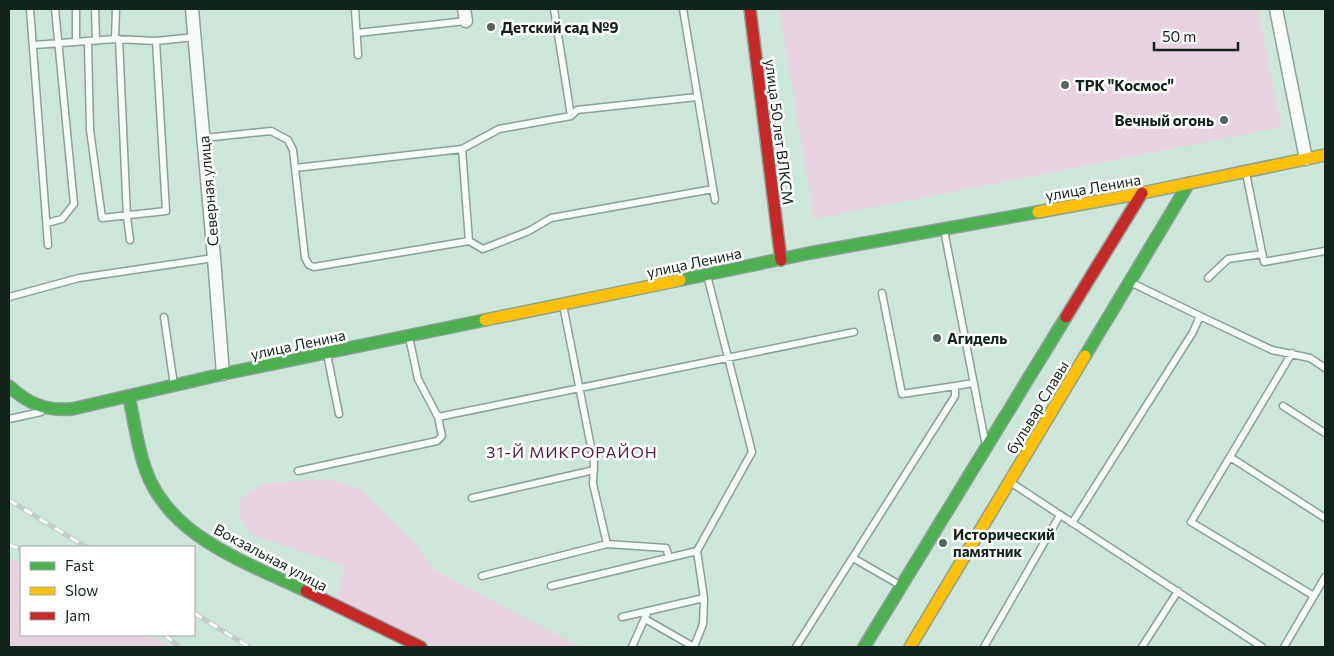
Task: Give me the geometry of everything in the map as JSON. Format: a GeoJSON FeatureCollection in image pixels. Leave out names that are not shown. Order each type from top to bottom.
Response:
{"type":"FeatureCollection","features":[{"type":"Feature","properties":{"kind":"street","name":"Северная улица"},"geometry":{"type":"LineString","coordinates":[[192,9],[214,258],[222,374]]}},
{"type":"Feature","properties":{"kind":"street","name":"улица 50 лет ВЛКСМ"},"geometry":{"type":"LineString","coordinates":[[750,9],[781,260]]}},
{"type":"Feature","properties":{"kind":"street"},"geometry":{"type":"LineString","coordinates":[[1276,9],[1306,158]]}},
{"type":"Feature","properties":{"kind":"street","name":"улица Ленина"},"geometry":{"type":"LineString","coordinates":[[47,410],[72,409],[222,374],[706,275],[1142,193],[1325,155]]}},
{"type":"Feature","properties":{"kind":"street","name":"бульвар Славы"},"geometry":{"type":"LineString","coordinates":[[910,647],[1189,183]]}},
{"type":"Feature","properties":{"kind":"street","name":"бульвар Славы"},"geometry":{"type":"LineString","coordinates":[[864,647],[1142,193]]}},
{"type":"Feature","properties":{"kind":"street"},"geometry":{"type":"LineString","coordinates":[[9,386],[25,400],[47,410]]}},
{"type":"Feature","properties":{"kind":"street","name":"Вокзальная улица"},"geometry":{"type":"LineString","coordinates":[[129,397],[145,468],[158,495],[173,516],[213,546],[421,647]]}},
{"type":"Feature","properties":{"kind":"lane"},"geometry":{"type":"LineString","coordinates":[[30,9],[48,245]]}},
{"type":"Feature","properties":{"kind":"lane"},"geometry":{"type":"LineString","coordinates":[[46,223],[62,219],[74,204],[55,9]]}},
{"type":"Feature","properties":{"kind":"lane"},"geometry":{"type":"LineString","coordinates":[[76,9],[76,42]]}},
{"type":"Feature","properties":{"kind":"lane"},"geometry":{"type":"LineString","coordinates":[[95,9],[96,41]]}},
{"type":"Feature","properties":{"kind":"lane"},"geometry":{"type":"LineString","coordinates":[[116,9],[127,217],[130,240]]}},
{"type":"Feature","properties":{"kind":"lane"},"geometry":{"type":"LineString","coordinates":[[355,9],[358,55]]}},
{"type":"Feature","properties":{"kind":"lane"},"geometry":{"type":"LineString","coordinates":[[554,9],[571,116]]}},
{"type":"Feature","properties":{"kind":"lane"},"geometry":{"type":"LineString","coordinates":[[683,9],[716,200]]}},
{"type":"Feature","properties":{"kind":"lane"},"geometry":{"type":"LineString","coordinates":[[357,33],[465,15]]}},
{"type":"Feature","properties":{"kind":"lane"},"geometry":{"type":"LineString","coordinates":[[34,45],[88,43],[117,39],[156,41],[195,37]]}},
{"type":"Feature","properties":{"kind":"lane"},"geometry":{"type":"LineString","coordinates":[[88,43],[90,130],[102,218],[127,217],[166,211],[156,41]]}},
{"type":"Feature","properties":{"kind":"lane"},"geometry":{"type":"LineString","coordinates":[[295,168],[462,149],[499,129],[571,116],[577,110],[697,97]]}},
{"type":"Feature","properties":{"kind":"lane"},"geometry":{"type":"LineString","coordinates":[[204,138],[271,132],[288,140],[293,150],[305,258],[309,265],[314,267],[470,241],[483,249],[529,232],[551,218],[714,189]]}},
{"type":"Feature","properties":{"kind":"lane"},"geometry":{"type":"LineString","coordinates":[[462,149],[470,241]]}},
{"type":"Feature","properties":{"kind":"lane"},"geometry":{"type":"LineString","coordinates":[[1245,171],[1264,262],[1325,250]]}},
{"type":"Feature","properties":{"kind":"lane"},"geometry":{"type":"LineString","coordinates":[[944,229],[986,447]]}},
{"type":"Feature","properties":{"kind":"lane"},"geometry":{"type":"LineString","coordinates":[[1208,278],[1228,259],[1262,254]]}},
{"type":"Feature","properties":{"kind":"lane"},"geometry":{"type":"LineString","coordinates":[[9,297],[79,278],[214,258]]}},
{"type":"Feature","properties":{"kind":"lane"},"geometry":{"type":"LineString","coordinates":[[645,619],[694,647],[703,624],[704,598],[697,550],[752,452],[706,275]]}},
{"type":"Feature","properties":{"kind":"lane"},"geometry":{"type":"LineString","coordinates":[[1131,282],[1272,350],[1310,358],[1325,368]]}},
{"type":"Feature","properties":{"kind":"lane"},"geometry":{"type":"LineString","coordinates":[[882,292],[902,394],[974,383]]}},
{"type":"Feature","properties":{"kind":"lane"},"geometry":{"type":"LineString","coordinates":[[563,304],[594,462],[593,484],[607,544]]}},
{"type":"Feature","properties":{"kind":"lane"},"geometry":{"type":"LineString","coordinates":[[1072,522],[1193,332],[1200,316]]}},
{"type":"Feature","properties":{"kind":"lane"},"geometry":{"type":"LineString","coordinates":[[164,317],[174,386]]}},
{"type":"Feature","properties":{"kind":"lane"},"geometry":{"type":"LineString","coordinates":[[438,417],[854,332]]}},
{"type":"Feature","properties":{"kind":"lane"},"geometry":{"type":"LineString","coordinates":[[298,471],[437,441],[442,436],[438,417],[418,380],[409,336]]}},
{"type":"Feature","properties":{"kind":"lane"},"geometry":{"type":"LineString","coordinates":[[327,353],[339,414]]}},
{"type":"Feature","properties":{"kind":"lane"},"geometry":{"type":"LineString","coordinates":[[1292,353],[1192,522],[1314,596]]}},
{"type":"Feature","properties":{"kind":"lane"},"geometry":{"type":"LineString","coordinates":[[796,647],[955,396],[955,386]]}},
{"type":"Feature","properties":{"kind":"lane"},"geometry":{"type":"LineString","coordinates":[[1283,406],[1325,434]]}},
{"type":"Feature","properties":{"kind":"lane"},"geometry":{"type":"LineString","coordinates":[[9,420],[47,410]]}},
{"type":"Feature","properties":{"kind":"lane"},"geometry":{"type":"LineString","coordinates":[[1230,456],[1325,518]]}},
{"type":"Feature","properties":{"kind":"lane"},"geometry":{"type":"LineString","coordinates":[[472,498],[594,470]]}},
{"type":"Feature","properties":{"kind":"lane"},"geometry":{"type":"LineString","coordinates":[[1009,482],[1262,647]]}},
{"type":"Feature","properties":{"kind":"lane"},"geometry":{"type":"LineString","coordinates":[[984,647],[1060,515]]}},
{"type":"Feature","properties":{"kind":"lane"},"geometry":{"type":"LineString","coordinates":[[482,576],[607,544],[666,548],[669,557]]}},
{"type":"Feature","properties":{"kind":"lane"},"geometry":{"type":"LineString","coordinates":[[551,586],[697,550]]}},
{"type":"Feature","properties":{"kind":"lane"},"geometry":{"type":"LineString","coordinates":[[853,558],[901,586]]}},
{"type":"Feature","properties":{"kind":"lane"},"geometry":{"type":"LineString","coordinates":[[1284,647],[1325,577]]}},
{"type":"Feature","properties":{"kind":"lane"},"geometry":{"type":"LineString","coordinates":[[1142,647],[1178,591]]}},
{"type":"Feature","properties":{"kind":"lane"},"geometry":{"type":"LineString","coordinates":[[622,616],[704,598]]}},
{"type":"Feature","properties":{"kind":"lane"},"geometry":{"type":"LineString","coordinates":[[632,647],[648,611]]}},
{"type":"Feature","properties":{"kind":"shaded area"},"geometry":{"type":"Polygon","coordinates":[[[779,9],[1258,9],[1282,127],[814,219],[779,9]]]}},
{"type":"Feature","properties":{"kind":"shaded area"},"geometry":{"type":"Polygon","coordinates":[[[331,479],[362,490],[419,547],[435,570],[580,647],[433,647],[348,607],[337,598],[344,566],[252,535],[239,517],[239,500],[263,483],[331,479]]]}},
{"type":"Feature","properties":{"kind":"shaded area"},"geometry":{"type":"Polygon","coordinates":[[[9,558],[20,564],[20,636],[151,636],[172,647],[9,647],[9,558]]]}},
{"type":"Feature","properties":{"kind":"railway"},"geometry":{"type":"LineString","coordinates":[[9,500],[84,546]]}},
{"type":"Feature","properties":{"kind":"railway"},"geometry":{"type":"LineString","coordinates":[[9,545],[20,549]]}},
{"type":"Feature","properties":{"kind":"railway"},"geometry":{"type":"LineString","coordinates":[[195,614],[249,647]]}},
{"type":"Feature","properties":{"kind":"railway"},"geometry":{"type":"LineString","coordinates":[[166,636],[179,647]]}},
{"type":"Feature","properties":{"kind":"traffic: fast"},"geometry":{"type":"LineString","coordinates":[[1085,356],[1189,183]]}},
{"type":"Feature","properties":{"kind":"traffic: fast"},"geometry":{"type":"LineString","coordinates":[[680,280],[810,253],[1038,212]]}},
{"type":"Feature","properties":{"kind":"traffic: fast"},"geometry":{"type":"LineString","coordinates":[[864,647],[1066,317]]}},
{"type":"Feature","properties":{"kind":"traffic: fast"},"geometry":{"type":"LineString","coordinates":[[9,386],[30,402],[38,405],[54,409],[72,409],[223,374],[485,320]]}},
{"type":"Feature","properties":{"kind":"traffic: fast"},"geometry":{"type":"LineString","coordinates":[[129,397],[145,468],[156,492],[171,512],[190,530],[212,545],[235,558],[306,591]]}},
{"type":"Feature","properties":{"kind":"traffic: slow"},"geometry":{"type":"LineString","coordinates":[[1038,212],[1142,193],[1325,155]]}},
{"type":"Feature","properties":{"kind":"traffic: slow"},"geometry":{"type":"LineString","coordinates":[[485,320],[680,280]]}},
{"type":"Feature","properties":{"kind":"traffic: slow"},"geometry":{"type":"LineString","coordinates":[[910,647],[1085,356]]}},
{"type":"Feature","properties":{"kind":"traffic: jam"},"geometry":{"type":"LineString","coordinates":[[750,9],[781,260]]}},
{"type":"Feature","properties":{"kind":"traffic: jam"},"geometry":{"type":"LineString","coordinates":[[1066,317],[1142,193]]}},
{"type":"Feature","properties":{"kind":"traffic: jam"},"geometry":{"type":"LineString","coordinates":[[306,591],[421,647]]}},
{"type":"Feature","properties":{"kind":"place","name":"Детский сад №9"},"geometry":{"type":"Point","coordinates":[491,27]}},
{"type":"Feature","properties":{"kind":"place","name":"ТРК \"Космос\""},"geometry":{"type":"Point","coordinates":[1065,85]}},
{"type":"Feature","properties":{"kind":"place","name":"Вечный огонь"},"geometry":{"type":"Point","coordinates":[1224,120]}},
{"type":"Feature","properties":{"kind":"place","name":"Агидель"},"geometry":{"type":"Point","coordinates":[937,338]}},
{"type":"Feature","properties":{"kind":"place","name":"Исторический памятник"},"geometry":{"type":"Point","coordinates":[943,543]}},
{"type":"Feature","properties":{"kind":"district","name":"31-Й МИКРОРАЙОН"},"geometry":{"type":"Point","coordinates":[572,451]}}]}
